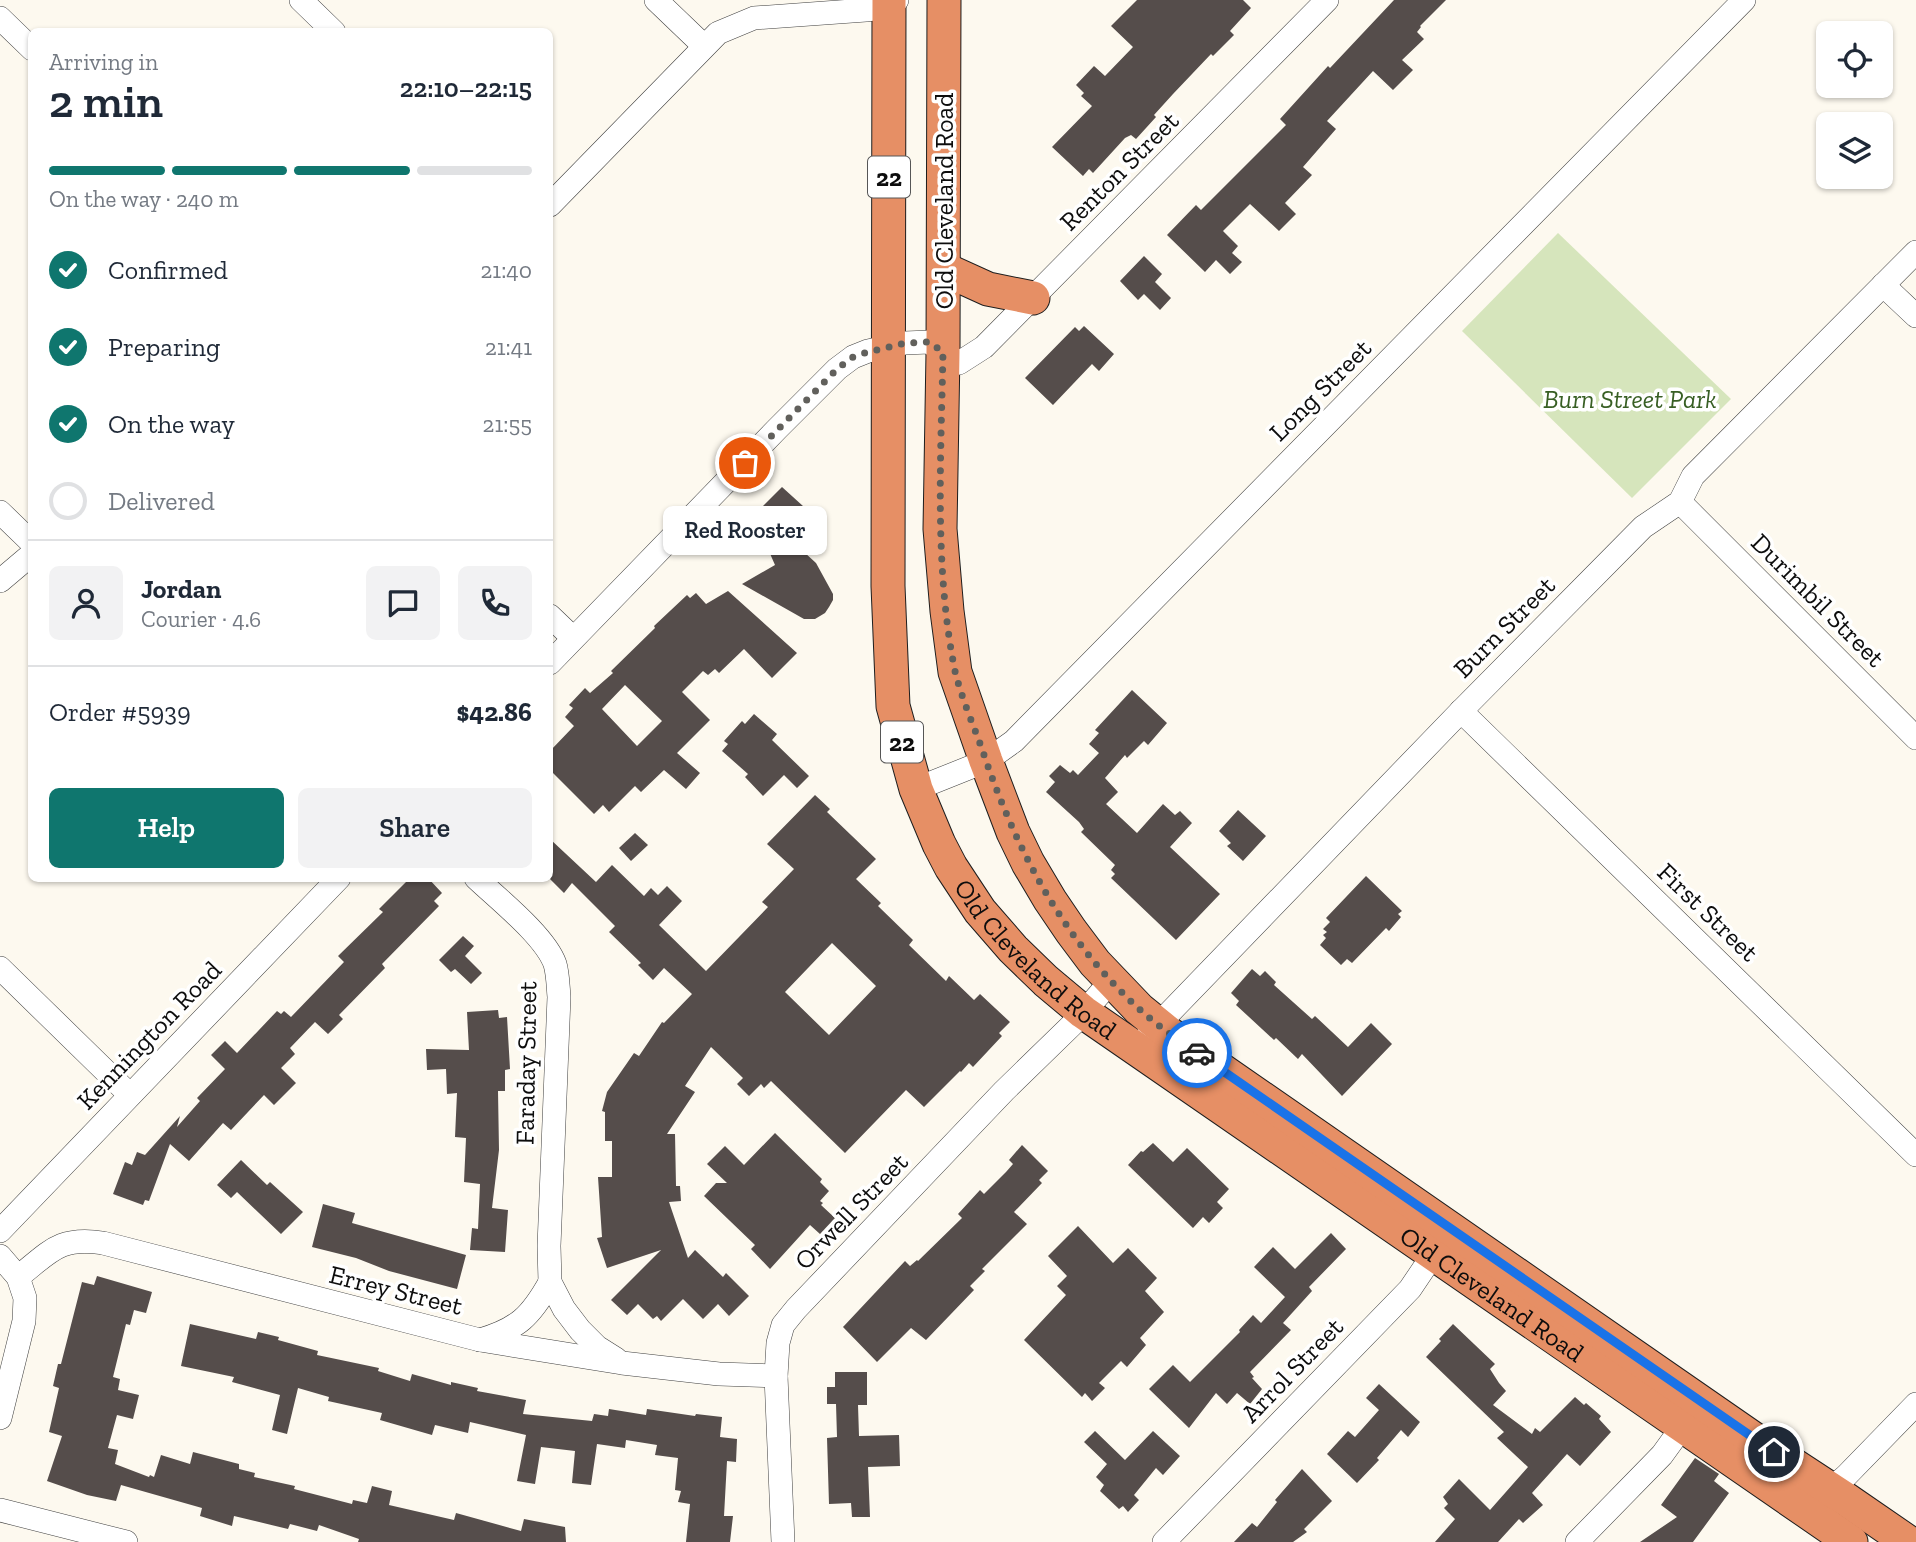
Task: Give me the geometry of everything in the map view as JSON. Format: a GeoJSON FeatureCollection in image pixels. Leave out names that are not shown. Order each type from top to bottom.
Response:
{"type":"FeatureCollection","features":[{"type":"Feature","properties":{"kind":"highway","name":"Old Cleveland Road"},"geometry":{"type":"LineString","coordinates":[[944,0],[940,529],[947,611],[956,672],[986,761],[1028,863],[1070,932],[1111,981],[1158,1025],[1683,1426],[1852,1542]]}},
{"type":"Feature","properties":{"kind":"highway","name":"Old Cleveland Road"},"geometry":{"type":"LineString","coordinates":[[892,2],[888,586],[893,706],[916,789],[939,844],[980,911],[1028,965],[1083,1012],[1135,1048],[1754,1439],[1908,1542]]}},
{"type":"Feature","properties":{"kind":"highway"},"geometry":{"type":"LineString","coordinates":[[944,269],[988,289],[1033,298]]}},
{"type":"Feature","properties":{"kind":"street"},"geometry":{"type":"LineString","coordinates":[[301,0],[330,28]]}},
{"type":"Feature","properties":{"kind":"street"},"geometry":{"type":"LineString","coordinates":[[656,0],[704,46]]}},
{"type":"Feature","properties":{"kind":"street","name":"Renton Street"},"geometry":{"type":"LineString","coordinates":[[943,352],[959,363],[976,353],[998,334],[1327,0]]}},
{"type":"Feature","properties":{"kind":"street","name":"Long Street"},"geometry":{"type":"LineString","coordinates":[[916,789],[986,761],[1014,741],[1744,0]]}},
{"type":"Feature","properties":{"kind":"street"},"geometry":{"type":"LineString","coordinates":[[553,202],[719,33],[754,18],[892,2]]}},
{"type":"Feature","properties":{"kind":"street"},"geometry":{"type":"LineString","coordinates":[[0,18],[28,45]]}},
{"type":"Feature","properties":{"kind":"street","name":"Burn Street"},"geometry":{"type":"LineString","coordinates":[[1135,1048],[1461,710],[1643,527],[1680,502],[1693,476],[1916,252]]}},
{"type":"Feature","properties":{"kind":"street"},"geometry":{"type":"LineString","coordinates":[[1883,285],[1916,316]]}},
{"type":"Feature","properties":{"kind":"street"},"geometry":{"type":"LineString","coordinates":[[553,660],[837,369],[853,357],[868,351],[905,343],[929,342],[943,352]]}},
{"type":"Feature","properties":{"kind":"street","name":"Durimbil Street"},"geometry":{"type":"LineString","coordinates":[[1680,502],[1916,738]]}},
{"type":"Feature","properties":{"kind":"street"},"geometry":{"type":"LineString","coordinates":[[0,512],[28,539]]}},
{"type":"Feature","properties":{"kind":"street"},"geometry":{"type":"LineString","coordinates":[[0,581],[27,565]]}},
{"type":"Feature","properties":{"kind":"street"},"geometry":{"type":"LineString","coordinates":[[553,619],[573,638]]}},
{"type":"Feature","properties":{"kind":"street","name":"First Street"},"geometry":{"type":"LineString","coordinates":[[1461,710],[1916,1155]]}},
{"type":"Feature","properties":{"kind":"street","name":"Kennington Road"},"geometry":{"type":"LineString","coordinates":[[0,1231],[335,882]]}},
{"type":"Feature","properties":{"kind":"street","name":"Faraday Street"},"geometry":{"type":"LineString","coordinates":[[480,882],[534,934],[549,952],[557,972],[559,997],[550,1197],[550,1282],[564,1309],[580,1330],[597,1347],[622,1363]]}},
{"type":"Feature","properties":{"kind":"street"},"geometry":{"type":"LineString","coordinates":[[0,968],[130,1095]]}},
{"type":"Feature","properties":{"kind":"street","name":"Orwell Street"},"geometry":{"type":"LineString","coordinates":[[783,1542],[776,1377],[778,1343],[783,1325],[1111,981]]}},
{"type":"Feature","properties":{"kind":"street","name":"Errey Street"},"geometry":{"type":"LineString","coordinates":[[18,1277],[66,1242],[83,1240],[480,1340],[622,1363],[719,1374],[776,1377]]}},
{"type":"Feature","properties":{"kind":"street","name":"Arrol Street"},"geometry":{"type":"LineString","coordinates":[[1164,1542],[1410,1289],[1442,1242]]}},
{"type":"Feature","properties":{"kind":"street"},"geometry":{"type":"LineString","coordinates":[[0,1256],[18,1277],[25,1298],[24,1321],[0,1418]]}},
{"type":"Feature","properties":{"kind":"street"},"geometry":{"type":"LineString","coordinates":[[480,1340],[514,1327],[528,1315],[550,1282]]}},
{"type":"Feature","properties":{"kind":"street"},"geometry":{"type":"LineString","coordinates":[[1831,1489],[1916,1404]]}},
{"type":"Feature","properties":{"kind":"street"},"geometry":{"type":"LineString","coordinates":[[1577,1542],[1661,1455],[1683,1426]]}},
{"type":"Feature","properties":{"kind":"street"},"geometry":{"type":"LineString","coordinates":[[0,1510],[126,1542]]}},
{"type":"Feature","properties":{"kind":"green space","name":"Burn Street Park"},"geometry":{"type":"Polygon","coordinates":[[[1558,233],[1731,399],[1632,498],[1462,331],[1558,233]]]}},
{"type":"Feature","properties":{"kind":"building"},"geometry":{"type":"Polygon","coordinates":[[[1137,0],[1243,0],[1251,8],[1230,31],[1234,35],[1213,56],[1211,54],[1173,94],[1136,139],[1131,135],[1125,138],[1093,173],[1089,169],[1083,176],[1052,147],[1092,106],[1081,96],[1084,93],[1076,85],[1094,66],[1105,76],[1133,47],[1111,26],[1137,0]]]}},
{"type":"Feature","properties":{"kind":"building"},"geometry":{"type":"Polygon","coordinates":[[[1394,0],[1446,0],[1420,26],[1417,32],[1424,39],[1402,60],[1413,70],[1393,90],[1373,71],[1327,121],[1336,129],[1303,167],[1312,175],[1285,203],[1296,214],[1279,231],[1250,204],[1223,231],[1238,246],[1232,253],[1242,262],[1230,274],[1216,260],[1205,272],[1167,235],[1196,205],[1201,210],[1286,125],[1280,119],[1394,0]]]}},
{"type":"Feature","properties":{"kind":"building"},"geometry":{"type":"Polygon","coordinates":[[[1144,256],[1162,274],[1155,282],[1171,298],[1160,310],[1144,294],[1138,300],[1120,281],[1144,256]]]}},
{"type":"Feature","properties":{"kind":"building"},"geometry":{"type":"Polygon","coordinates":[[[1084,326],[1114,354],[1099,371],[1092,364],[1053,405],[1025,378],[1075,327],[1079,331],[1084,326]]]}},
{"type":"Feature","properties":{"kind":"building"},"geometry":{"type":"Polygon","coordinates":[[[782,487],[814,516],[814,545],[804,552],[816,563],[833,594],[833,600],[825,613],[815,619],[804,619],[742,584],[775,565],[764,540],[780,523],[763,506],[782,487]]]}},
{"type":"Feature","properties":{"kind":"building"},"geometry":{"type":"Polygon","coordinates":[[[728,591],[797,653],[772,678],[744,649],[719,673],[715,669],[708,675],[703,671],[682,692],[710,720],[677,753],[700,773],[686,789],[664,770],[641,792],[635,786],[609,812],[603,805],[594,814],[553,773],[553,748],[574,726],[565,717],[573,708],[569,705],[585,688],[590,693],[613,673],[611,671],[655,628],[654,626],[687,595],[690,598],[696,593],[706,604],[728,591]],[[625,685],[602,709],[637,746],[662,721],[625,685]]]}},
{"type":"Feature","properties":{"kind":"building"},"geometry":{"type":"Polygon","coordinates":[[[1132,690],[1167,723],[1148,745],[1144,741],[1127,758],[1125,755],[1105,778],[1118,792],[1106,804],[1137,833],[1163,804],[1175,815],[1180,811],[1192,823],[1170,847],[1220,894],[1176,940],[1111,878],[1115,874],[1111,870],[1115,865],[1081,832],[1084,829],[1079,822],[1046,792],[1055,782],[1049,776],[1060,765],[1070,773],[1073,770],[1078,775],[1099,753],[1089,744],[1099,733],[1095,730],[1132,690]]]}},
{"type":"Feature","properties":{"kind":"building"},"geometry":{"type":"Polygon","coordinates":[[[754,714],[777,734],[772,740],[809,776],[797,788],[784,775],[763,796],[745,777],[748,774],[722,751],[728,744],[724,741],[742,721],[745,724],[754,714]]]}},
{"type":"Feature","properties":{"kind":"building"},"geometry":{"type":"Polygon","coordinates":[[[815,795],[830,809],[827,812],[876,859],[856,879],[881,903],[878,906],[913,940],[909,945],[946,981],[949,976],[974,1000],[980,994],[1010,1022],[999,1033],[1002,1036],[973,1067],[969,1063],[924,1107],[906,1090],[845,1153],[771,1081],[764,1088],[761,1084],[749,1096],[737,1084],[743,1078],[711,1047],[685,1086],[695,1092],[667,1134],[675,1134],[676,1186],[680,1186],[681,1201],[669,1202],[688,1258],[695,1250],[723,1277],[726,1273],[749,1296],[729,1316],[718,1304],[703,1319],[683,1299],[661,1321],[657,1316],[653,1319],[638,1304],[627,1315],[611,1300],[661,1250],[607,1268],[597,1238],[602,1237],[598,1177],[612,1177],[612,1141],[605,1141],[605,1112],[602,1111],[607,1092],[634,1053],[639,1056],[662,1022],[692,994],[664,968],[653,980],[638,965],[641,963],[609,932],[615,926],[572,883],[564,893],[553,882],[553,842],[596,882],[612,865],[644,896],[651,888],[658,895],[667,886],[682,901],[659,925],[706,971],[768,907],[762,902],[794,869],[767,844],[815,795]],[[832,943],[785,992],[829,1035],[876,986],[832,943]]]}},
{"type":"Feature","properties":{"kind":"building"},"geometry":{"type":"Polygon","coordinates":[[[1238,810],[1266,836],[1243,861],[1227,846],[1231,843],[1219,831],[1238,810]]]}},
{"type":"Feature","properties":{"kind":"building"},"geometry":{"type":"Polygon","coordinates":[[[635,833],[648,845],[631,861],[619,848],[635,833]]]}},
{"type":"Feature","properties":{"kind":"building"},"geometry":{"type":"Polygon","coordinates":[[[1366,876],[1402,911],[1398,914],[1401,917],[1389,931],[1386,928],[1352,963],[1347,959],[1341,965],[1320,945],[1326,938],[1323,935],[1327,932],[1323,929],[1330,922],[1326,918],[1366,876]]]}},
{"type":"Feature","properties":{"kind":"building"},"geometry":{"type":"Polygon","coordinates":[[[406,882],[432,882],[442,893],[434,901],[439,906],[382,964],[385,968],[339,1015],[343,1019],[328,1034],[315,1022],[290,1048],[295,1054],[281,1068],[296,1083],[274,1105],[264,1095],[231,1130],[223,1123],[189,1161],[170,1144],[149,1201],[145,1200],[143,1205],[113,1194],[125,1162],[132,1165],[137,1152],[145,1155],[180,1116],[177,1127],[200,1101],[197,1098],[225,1069],[211,1055],[225,1041],[237,1053],[277,1011],[281,1014],[284,1011],[291,1017],[344,962],[338,956],[383,912],[379,909],[406,882]]]}},
{"type":"Feature","properties":{"kind":"building"},"geometry":{"type":"Polygon","coordinates":[[[463,936],[474,946],[465,956],[482,973],[471,984],[455,969],[451,972],[439,960],[463,936]]]}},
{"type":"Feature","properties":{"kind":"building"},"geometry":{"type":"Polygon","coordinates":[[[1252,969],[1260,976],[1265,971],[1276,982],[1274,985],[1312,1019],[1315,1016],[1348,1047],[1371,1023],[1392,1044],[1342,1096],[1302,1054],[1298,1059],[1236,1005],[1239,1001],[1231,993],[1252,969]]]}},
{"type":"Feature","properties":{"kind":"building"},"geometry":{"type":"Polygon","coordinates":[[[498,1010],[499,1018],[507,1017],[510,1069],[505,1070],[505,1091],[498,1091],[499,1150],[492,1208],[508,1210],[505,1252],[470,1250],[472,1228],[478,1229],[480,1184],[464,1182],[466,1138],[455,1137],[457,1093],[447,1094],[446,1069],[427,1070],[426,1049],[469,1050],[467,1012],[498,1010]]]}},
{"type":"Feature","properties":{"kind":"building"},"geometry":{"type":"Polygon","coordinates":[[[775,1133],[822,1179],[820,1182],[829,1191],[820,1201],[823,1203],[821,1205],[835,1218],[820,1234],[810,1225],[770,1269],[751,1249],[755,1245],[704,1196],[716,1183],[727,1183],[707,1164],[725,1146],[744,1165],[775,1133]]]}},
{"type":"Feature","properties":{"kind":"building"},"geometry":{"type":"Polygon","coordinates":[[[1153,1143],[1173,1162],[1187,1148],[1229,1189],[1217,1202],[1223,1208],[1209,1223],[1203,1217],[1193,1228],[1128,1165],[1153,1143]]]}},
{"type":"Feature","properties":{"kind":"building"},"geometry":{"type":"Polygon","coordinates":[[[1022,1145],[1048,1171],[1039,1180],[1042,1183],[1014,1212],[1027,1224],[982,1269],[985,1271],[970,1286],[974,1290],[926,1340],[911,1328],[877,1362],[843,1327],[905,1261],[910,1266],[918,1261],[962,1218],[958,1214],[980,1190],[984,1194],[1006,1172],[1013,1164],[1009,1160],[1022,1145]]]}},
{"type":"Feature","properties":{"kind":"building"},"geometry":{"type":"Polygon","coordinates":[[[241,1160],[267,1185],[270,1182],[303,1212],[281,1234],[237,1192],[231,1198],[217,1185],[241,1160]]]}},
{"type":"Feature","properties":{"kind":"building"},"geometry":{"type":"Polygon","coordinates":[[[323,1204],[355,1213],[352,1223],[466,1255],[457,1289],[312,1247],[323,1204]]]}},
{"type":"Feature","properties":{"kind":"building"},"geometry":{"type":"Polygon","coordinates":[[[1078,1226],[1113,1263],[1128,1248],[1157,1278],[1145,1291],[1164,1312],[1140,1338],[1146,1345],[1127,1367],[1121,1361],[1099,1383],[1105,1388],[1092,1401],[1085,1393],[1082,1397],[1024,1340],[1066,1295],[1057,1286],[1067,1276],[1048,1256],[1078,1226]]]}},
{"type":"Feature","properties":{"kind":"building"},"geometry":{"type":"Polygon","coordinates":[[[1331,1233],[1346,1249],[1309,1287],[1312,1291],[1283,1323],[1291,1330],[1250,1372],[1262,1389],[1250,1404],[1237,1393],[1227,1404],[1216,1393],[1189,1428],[1149,1389],[1173,1365],[1190,1382],[1240,1332],[1253,1315],[1261,1323],[1285,1297],[1254,1267],[1273,1247],[1295,1269],[1331,1233]]]}},
{"type":"Feature","properties":{"kind":"building"},"geometry":{"type":"Polygon","coordinates":[[[97,1276],[152,1292],[146,1313],[134,1310],[130,1325],[126,1324],[113,1377],[120,1379],[118,1390],[139,1395],[133,1419],[117,1415],[108,1448],[118,1450],[115,1464],[154,1477],[161,1455],[190,1464],[193,1452],[239,1464],[239,1469],[255,1473],[254,1477],[295,1486],[294,1489],[352,1504],[353,1500],[367,1503],[372,1486],[392,1491],[389,1505],[454,1520],[456,1513],[521,1531],[524,1519],[565,1527],[566,1542],[358,1542],[359,1539],[319,1525],[317,1531],[290,1524],[288,1529],[234,1516],[232,1526],[200,1516],[202,1508],[121,1485],[116,1501],[87,1495],[47,1481],[62,1436],[49,1432],[59,1388],[53,1386],[58,1364],[61,1364],[82,1282],[94,1285],[97,1276]]]}},
{"type":"Feature","properties":{"kind":"building"},"geometry":{"type":"Polygon","coordinates":[[[190,1324],[256,1339],[258,1332],[318,1351],[317,1355],[379,1368],[378,1371],[410,1381],[412,1374],[451,1385],[451,1382],[478,1388],[477,1391],[526,1400],[523,1414],[592,1421],[594,1414],[608,1416],[609,1409],[646,1415],[647,1409],[722,1417],[720,1437],[737,1439],[736,1462],[727,1461],[724,1516],[733,1516],[730,1542],[686,1542],[690,1504],[678,1502],[681,1491],[675,1490],[678,1458],[655,1455],[657,1445],[626,1440],[625,1448],[597,1444],[591,1485],[572,1483],[575,1451],[541,1447],[535,1484],[517,1481],[526,1435],[470,1422],[468,1433],[435,1425],[432,1435],[380,1420],[382,1413],[328,1401],[329,1397],[298,1388],[287,1434],[272,1430],[280,1395],[232,1382],[234,1377],[181,1366],[190,1324]]]}},
{"type":"Feature","properties":{"kind":"building"},"geometry":{"type":"Polygon","coordinates":[[[1453,1324],[1495,1364],[1490,1369],[1506,1391],[1493,1405],[1532,1434],[1535,1428],[1540,1432],[1575,1397],[1601,1416],[1599,1419],[1611,1432],[1580,1466],[1567,1454],[1532,1493],[1543,1505],[1523,1523],[1519,1519],[1498,1542],[1435,1542],[1455,1519],[1444,1508],[1448,1504],[1443,1497],[1459,1479],[1490,1510],[1528,1467],[1497,1438],[1504,1432],[1426,1357],[1453,1324]]]}},
{"type":"Feature","properties":{"kind":"building"},"geometry":{"type":"Polygon","coordinates":[[[835,1372],[867,1372],[867,1405],[858,1405],[859,1436],[899,1435],[900,1466],[868,1467],[870,1517],[852,1517],[851,1503],[829,1504],[827,1438],[837,1437],[836,1404],[827,1404],[827,1387],[835,1387],[835,1372]]]}},
{"type":"Feature","properties":{"kind":"building"},"geometry":{"type":"Polygon","coordinates":[[[1379,1384],[1420,1422],[1408,1437],[1401,1430],[1377,1458],[1379,1460],[1357,1483],[1327,1454],[1348,1431],[1355,1437],[1379,1410],[1366,1398],[1379,1384]]]}},
{"type":"Feature","properties":{"kind":"building"},"geometry":{"type":"Polygon","coordinates":[[[1095,1431],[1125,1460],[1153,1431],[1180,1456],[1163,1475],[1156,1468],[1134,1495],[1139,1500],[1128,1512],[1123,1506],[1119,1509],[1100,1491],[1104,1485],[1096,1477],[1107,1464],[1084,1442],[1095,1431]]]}},
{"type":"Feature","properties":{"kind":"building"},"geometry":{"type":"Polygon","coordinates":[[[1695,1458],[1719,1474],[1714,1481],[1729,1493],[1693,1542],[1640,1542],[1677,1517],[1661,1505],[1695,1458]]]}},
{"type":"Feature","properties":{"kind":"building"},"geometry":{"type":"Polygon","coordinates":[[[1302,1469],[1332,1501],[1304,1529],[1307,1532],[1293,1542],[1234,1542],[1252,1523],[1257,1527],[1277,1502],[1275,1500],[1302,1469]]]}},
{"type":"Feature","properties":{"kind":"way so far"},"geometry":{"type":"LineString","coordinates":[[745,463],[837,369],[853,357],[905,343],[929,342],[943,352],[940,529],[947,611],[956,672],[986,761],[1028,863],[1070,932],[1124,995],[1158,1025],[1197,1053]]}},
{"type":"Feature","properties":{"kind":"place","name":"Red Rooster"},"geometry":{"type":"Point","coordinates":[745,463]}},
{"type":"Feature","properties":{"kind":"route"},"geometry":{"type":"LineString","coordinates":[[1197,1053],[1774,1452]]}}]}
